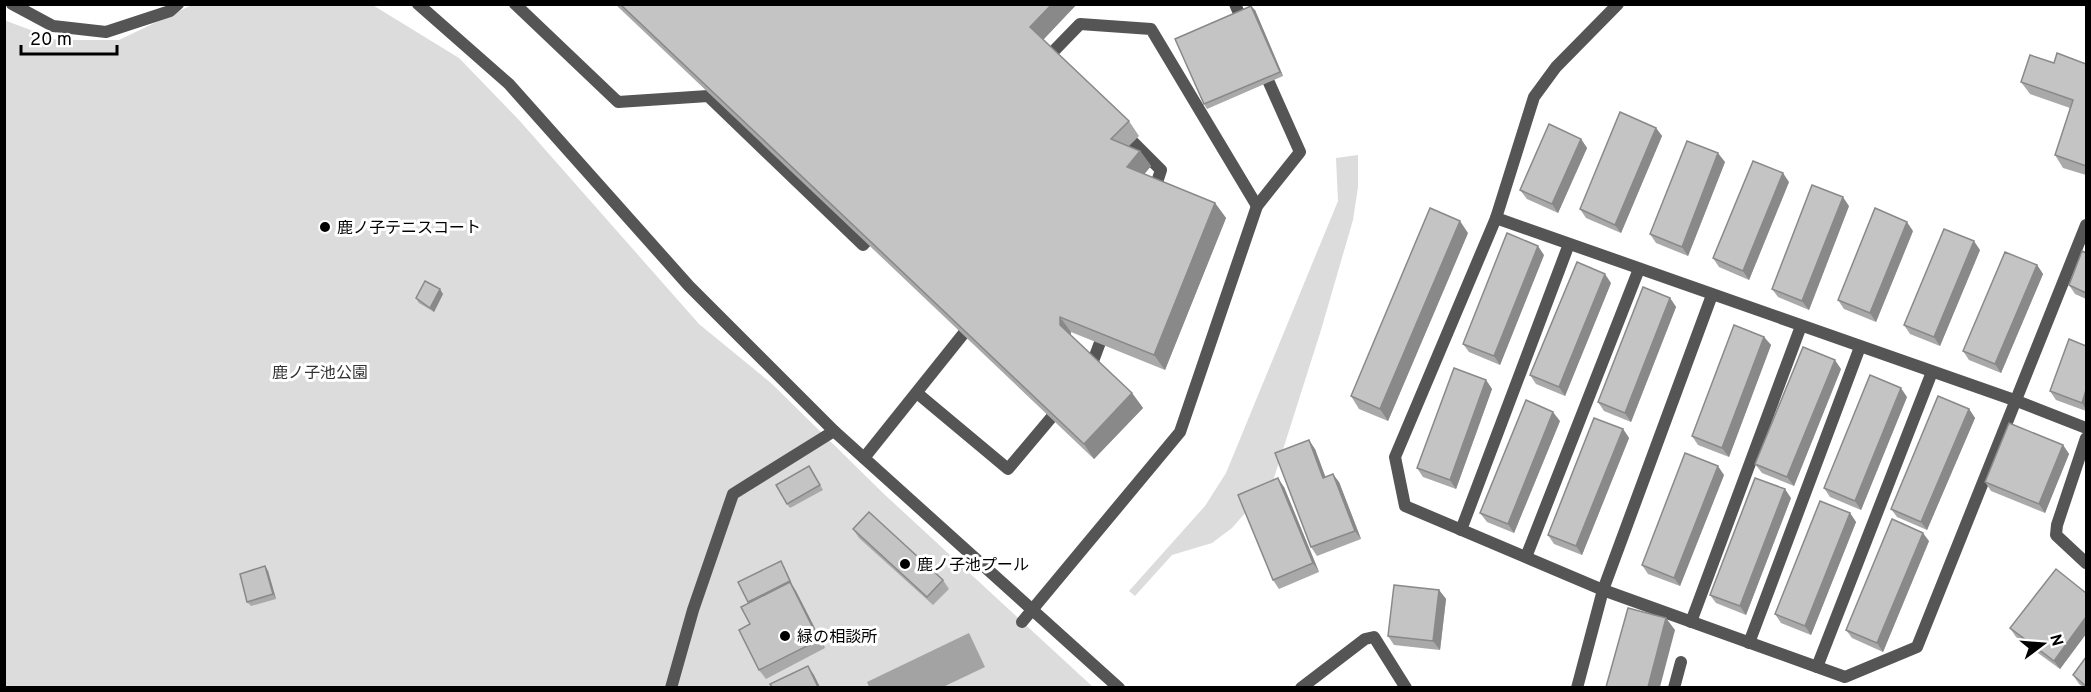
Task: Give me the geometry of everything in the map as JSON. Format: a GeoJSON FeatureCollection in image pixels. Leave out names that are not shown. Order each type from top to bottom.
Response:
{"type":"FeatureCollection","features":[{"type":"Feature","properties":{"kind":"street"},"geometry":{"type":"LineString","coordinates":[[12,4],[53,26],[106,32],[170,11],[178,4]]}},
{"type":"Feature","properties":{"kind":"street"},"geometry":{"type":"LineString","coordinates":[[418,4],[509,84],[689,286],[834,431],[1119,687]]}},
{"type":"Feature","properties":{"kind":"street"},"geometry":{"type":"LineString","coordinates":[[515,4],[618,102],[708,96],[863,245],[888,219]]}},
{"type":"Feature","properties":{"kind":"street"},"geometry":{"type":"LineString","coordinates":[[1234,4],[1249,36]]}},
{"type":"Feature","properties":{"kind":"street"},"geometry":{"type":"LineString","coordinates":[[1618,4],[1556,67],[1534,97],[1496,218],[1395,457],[1405,506],[1603,590],[1845,677],[1917,647],[2086,225]]}},
{"type":"Feature","properties":{"kind":"street"},"geometry":{"type":"LineString","coordinates":[[1038,67],[1080,24],[1150,28],[1257,206]]}},
{"type":"Feature","properties":{"kind":"street"},"geometry":{"type":"LineString","coordinates":[[1022,622],[1180,432],[1257,206],[1300,152],[1258,57]]}},
{"type":"Feature","properties":{"kind":"street"},"geometry":{"type":"LineString","coordinates":[[1117,142],[1124,133],[1161,171],[1149,204]]}},
{"type":"Feature","properties":{"kind":"street"},"geometry":{"type":"LineString","coordinates":[[1496,218],[2017,401],[2086,428]]}},
{"type":"Feature","properties":{"kind":"street"},"geometry":{"type":"LineString","coordinates":[[1461,530],[1569,244]]}},
{"type":"Feature","properties":{"kind":"street"},"geometry":{"type":"LineString","coordinates":[[1526,557],[1639,269]]}},
{"type":"Feature","properties":{"kind":"street"},"geometry":{"type":"LineString","coordinates":[[1576,687],[1603,590],[1712,295]]}},
{"type":"Feature","properties":{"kind":"street"},"geometry":{"type":"LineString","coordinates":[[864,458],[983,309]]}},
{"type":"Feature","properties":{"kind":"street"},"geometry":{"type":"LineString","coordinates":[[1083,379],[1090,370],[1110,315]]}},
{"type":"Feature","properties":{"kind":"street"},"geometry":{"type":"LineString","coordinates":[[1691,622],[1801,326]]}},
{"type":"Feature","properties":{"kind":"street"},"geometry":{"type":"LineString","coordinates":[[1749,643],[1860,346]]}},
{"type":"Feature","properties":{"kind":"street"},"geometry":{"type":"LineString","coordinates":[[1817,667],[1932,372]]}},
{"type":"Feature","properties":{"kind":"street"},"geometry":{"type":"LineString","coordinates":[[917,393],[1008,469],[1068,397]]}},
{"type":"Feature","properties":{"kind":"street"},"geometry":{"type":"LineString","coordinates":[[671,687],[693,610],[733,494],[834,431]]}},
{"type":"Feature","properties":{"kind":"street"},"geometry":{"type":"LineString","coordinates":[[2086,438],[2057,525],[2056,536],[2086,563]]}},
{"type":"Feature","properties":{"kind":"street"},"geometry":{"type":"LineString","coordinates":[[1301,687],[1365,639],[1374,637],[1406,687]]}},
{"type":"Feature","properties":{"kind":"street"},"geometry":{"type":"LineString","coordinates":[[1674,687],[1681,662]]}},
{"type":"Feature","properties":{"kind":"green space","name":"鹿ノ子池公園"},"geometry":{"type":"Polygon","coordinates":[[[371,4],[459,58],[519,120],[699,324],[771,383],[884,494],[1093,687],[5,687],[4,20],[57,40],[119,40],[192,5],[371,4]]]}},
{"type":"Feature","properties":{"kind":"green space"},"geometry":{"type":"Polygon","coordinates":[[[1358,155],[1358,187],[1353,220],[1273,481],[1232,528],[1212,543],[1172,555],[1135,596],[1129,591],[1205,506],[1226,473],[1338,201],[1336,158],[1358,155]]]}},
{"type":"Feature","properties":{"kind":"shaded area"},"geometry":{"type":"Polygon","coordinates":[[[969,633],[985,667],[943,687],[869,687],[867,682],[969,633]]]}},
{"type":"Feature","properties":{"kind":"building"},"geometry":{"type":"Polygon","coordinates":[[[620,4],[1052,4],[1030,27],[1129,121],[1111,139],[1140,151],[1127,167],[1215,203],[1154,355],[1060,317],[1060,325],[1132,393],[1084,444],[620,4]]]}},
{"type":"Feature","properties":{"kind":"building"},"geometry":{"type":"Polygon","coordinates":[[[1251,6],[1280,72],[1204,104],[1175,39],[1251,6]]]}},
{"type":"Feature","properties":{"kind":"building"},"geometry":{"type":"Polygon","coordinates":[[[2057,53],[2086,64],[2086,166],[2055,155],[2073,100],[2021,82],[2030,55],[2054,63],[2057,53]]]}},
{"type":"Feature","properties":{"kind":"building"},"geometry":{"type":"Polygon","coordinates":[[[1620,112],[1656,128],[1615,225],[1580,209],[1620,112]]]}},
{"type":"Feature","properties":{"kind":"building"},"geometry":{"type":"Polygon","coordinates":[[[1549,124],[1581,139],[1552,204],[1520,190],[1549,124]]]}},
{"type":"Feature","properties":{"kind":"building"},"geometry":{"type":"Polygon","coordinates":[[[1687,141],[1718,153],[1682,247],[1650,234],[1687,141]]]}},
{"type":"Feature","properties":{"kind":"building"},"geometry":{"type":"Polygon","coordinates":[[[1753,161],[1783,173],[1743,271],[1713,258],[1753,161]]]}},
{"type":"Feature","properties":{"kind":"building"},"geometry":{"type":"Polygon","coordinates":[[[1812,185],[1843,197],[1802,301],[1772,289],[1812,185]]]}},
{"type":"Feature","properties":{"kind":"building"},"geometry":{"type":"Polygon","coordinates":[[[1430,208],[1460,221],[1380,409],[1351,396],[1430,208]]]}},
{"type":"Feature","properties":{"kind":"building"},"geometry":{"type":"Polygon","coordinates":[[[1875,208],[1907,222],[1870,313],[1838,300],[1875,208]]]}},
{"type":"Feature","properties":{"kind":"building"},"geometry":{"type":"Polygon","coordinates":[[[1944,229],[1974,241],[1934,337],[1904,325],[1944,229]]]}},
{"type":"Feature","properties":{"kind":"building"},"geometry":{"type":"Polygon","coordinates":[[[1507,233],[1538,246],[1494,356],[1463,344],[1507,233]]]}},
{"type":"Feature","properties":{"kind":"building"},"geometry":{"type":"Polygon","coordinates":[[[2082,251],[2086,253],[2086,293],[2069,285],[2082,251]]]}},
{"type":"Feature","properties":{"kind":"building"},"geometry":{"type":"Polygon","coordinates":[[[2005,252],[2037,265],[1995,364],[1963,351],[2005,252]]]}},
{"type":"Feature","properties":{"kind":"building"},"geometry":{"type":"Polygon","coordinates":[[[1577,262],[1605,274],[1559,387],[1530,375],[1577,262]]]}},
{"type":"Feature","properties":{"kind":"building"},"geometry":{"type":"Polygon","coordinates":[[[425,281],[440,289],[430,308],[416,298],[425,281]]]}},
{"type":"Feature","properties":{"kind":"building"},"geometry":{"type":"Polygon","coordinates":[[[1643,287],[1670,298],[1625,413],[1598,402],[1643,287]]]}},
{"type":"Feature","properties":{"kind":"building"},"geometry":{"type":"Polygon","coordinates":[[[1734,325],[1764,337],[1722,448],[1692,436],[1734,325]]]}},
{"type":"Feature","properties":{"kind":"building"},"geometry":{"type":"Polygon","coordinates":[[[2069,339],[2086,346],[2086,390],[2082,403],[2050,391],[2069,339]]]}},
{"type":"Feature","properties":{"kind":"building"},"geometry":{"type":"Polygon","coordinates":[[[1803,347],[1835,360],[1787,477],[1755,464],[1803,347]]]}},
{"type":"Feature","properties":{"kind":"building"},"geometry":{"type":"Polygon","coordinates":[[[1454,368],[1486,380],[1450,480],[1417,468],[1454,368]]]}},
{"type":"Feature","properties":{"kind":"building"},"geometry":{"type":"Polygon","coordinates":[[[1870,375],[1901,388],[1855,501],[1824,488],[1870,375]]]}},
{"type":"Feature","properties":{"kind":"building"},"geometry":{"type":"Polygon","coordinates":[[[1938,396],[1969,409],[1921,522],[1891,509],[1938,396]]]}},
{"type":"Feature","properties":{"kind":"building"},"geometry":{"type":"Polygon","coordinates":[[[1526,400],[1553,412],[1508,524],[1480,513],[1526,400]]]}},
{"type":"Feature","properties":{"kind":"building"},"geometry":{"type":"Polygon","coordinates":[[[1594,418],[1623,429],[1576,546],[1548,535],[1594,418]]]}},
{"type":"Feature","properties":{"kind":"building"},"geometry":{"type":"Polygon","coordinates":[[[2009,423],[2063,445],[2039,504],[1985,482],[2009,423]]]}},
{"type":"Feature","properties":{"kind":"building"},"geometry":{"type":"Polygon","coordinates":[[[1309,440],[1323,478],[1333,474],[1355,531],[1311,547],[1275,453],[1309,440]]]}},
{"type":"Feature","properties":{"kind":"building"},"geometry":{"type":"Polygon","coordinates":[[[1685,453],[1718,466],[1674,578],[1642,565],[1685,453]]]}},
{"type":"Feature","properties":{"kind":"building"},"geometry":{"type":"Polygon","coordinates":[[[809,466],[820,485],[787,504],[776,485],[809,466]]]}},
{"type":"Feature","properties":{"kind":"building"},"geometry":{"type":"Polygon","coordinates":[[[1278,478],[1313,563],[1273,580],[1238,495],[1278,478]]]}},
{"type":"Feature","properties":{"kind":"building"},"geometry":{"type":"Polygon","coordinates":[[[1755,478],[1785,489],[1740,606],[1710,595],[1755,478]]]}},
{"type":"Feature","properties":{"kind":"building"},"geometry":{"type":"Polygon","coordinates":[[[1820,501],[1850,513],[1805,626],[1775,614],[1820,501]]]}},
{"type":"Feature","properties":{"kind":"building","name":"鹿ノ子池プール"},"geometry":{"type":"Polygon","coordinates":[[[869,512],[943,580],[927,597],[853,529],[869,512]]]}},
{"type":"Feature","properties":{"kind":"building"},"geometry":{"type":"Polygon","coordinates":[[[1892,519],[1923,533],[1877,643],[1846,630],[1892,519]]]}},
{"type":"Feature","properties":{"kind":"building"},"geometry":{"type":"Polygon","coordinates":[[[781,561],[790,581],[748,602],[738,582],[781,561]]]}},
{"type":"Feature","properties":{"kind":"building"},"geometry":{"type":"Polygon","coordinates":[[[265,566],[273,594],[247,602],[240,574],[265,566]]]}},
{"type":"Feature","properties":{"kind":"building"},"geometry":{"type":"Polygon","coordinates":[[[2056,569],[2086,593],[2086,617],[2054,661],[2010,628],[2056,569]]]}},
{"type":"Feature","properties":{"kind":"building","name":"緑の相談所"},"geometry":{"type":"Polygon","coordinates":[[[790,582],[819,640],[759,670],[739,630],[750,624],[741,607],[790,582]]]}},
{"type":"Feature","properties":{"kind":"building"},"geometry":{"type":"Polygon","coordinates":[[[1394,585],[1439,590],[1433,641],[1388,636],[1394,585]]]}},
{"type":"Feature","properties":{"kind":"building"},"geometry":{"type":"Polygon","coordinates":[[[1628,608],[1666,618],[1648,687],[1606,687],[1628,608]]]}},
{"type":"Feature","properties":{"kind":"building"},"geometry":{"type":"Polygon","coordinates":[[[2086,657],[2086,686],[2073,675],[2086,657]]]}},
{"type":"Feature","properties":{"kind":"building"},"geometry":{"type":"Polygon","coordinates":[[[808,666],[818,687],[772,687],[770,684],[808,666]]]}},
{"type":"Feature","properties":{"kind":"place","name":"鹿ノ子テニスコート"},"geometry":{"type":"Point","coordinates":[325,227]}},
{"type":"Feature","properties":{"kind":"place","name":"鹿ノ子池プール"},"geometry":{"type":"Point","coordinates":[905,564]}},
{"type":"Feature","properties":{"kind":"place","name":"緑の相談所"},"geometry":{"type":"Point","coordinates":[785,636]}}]}
